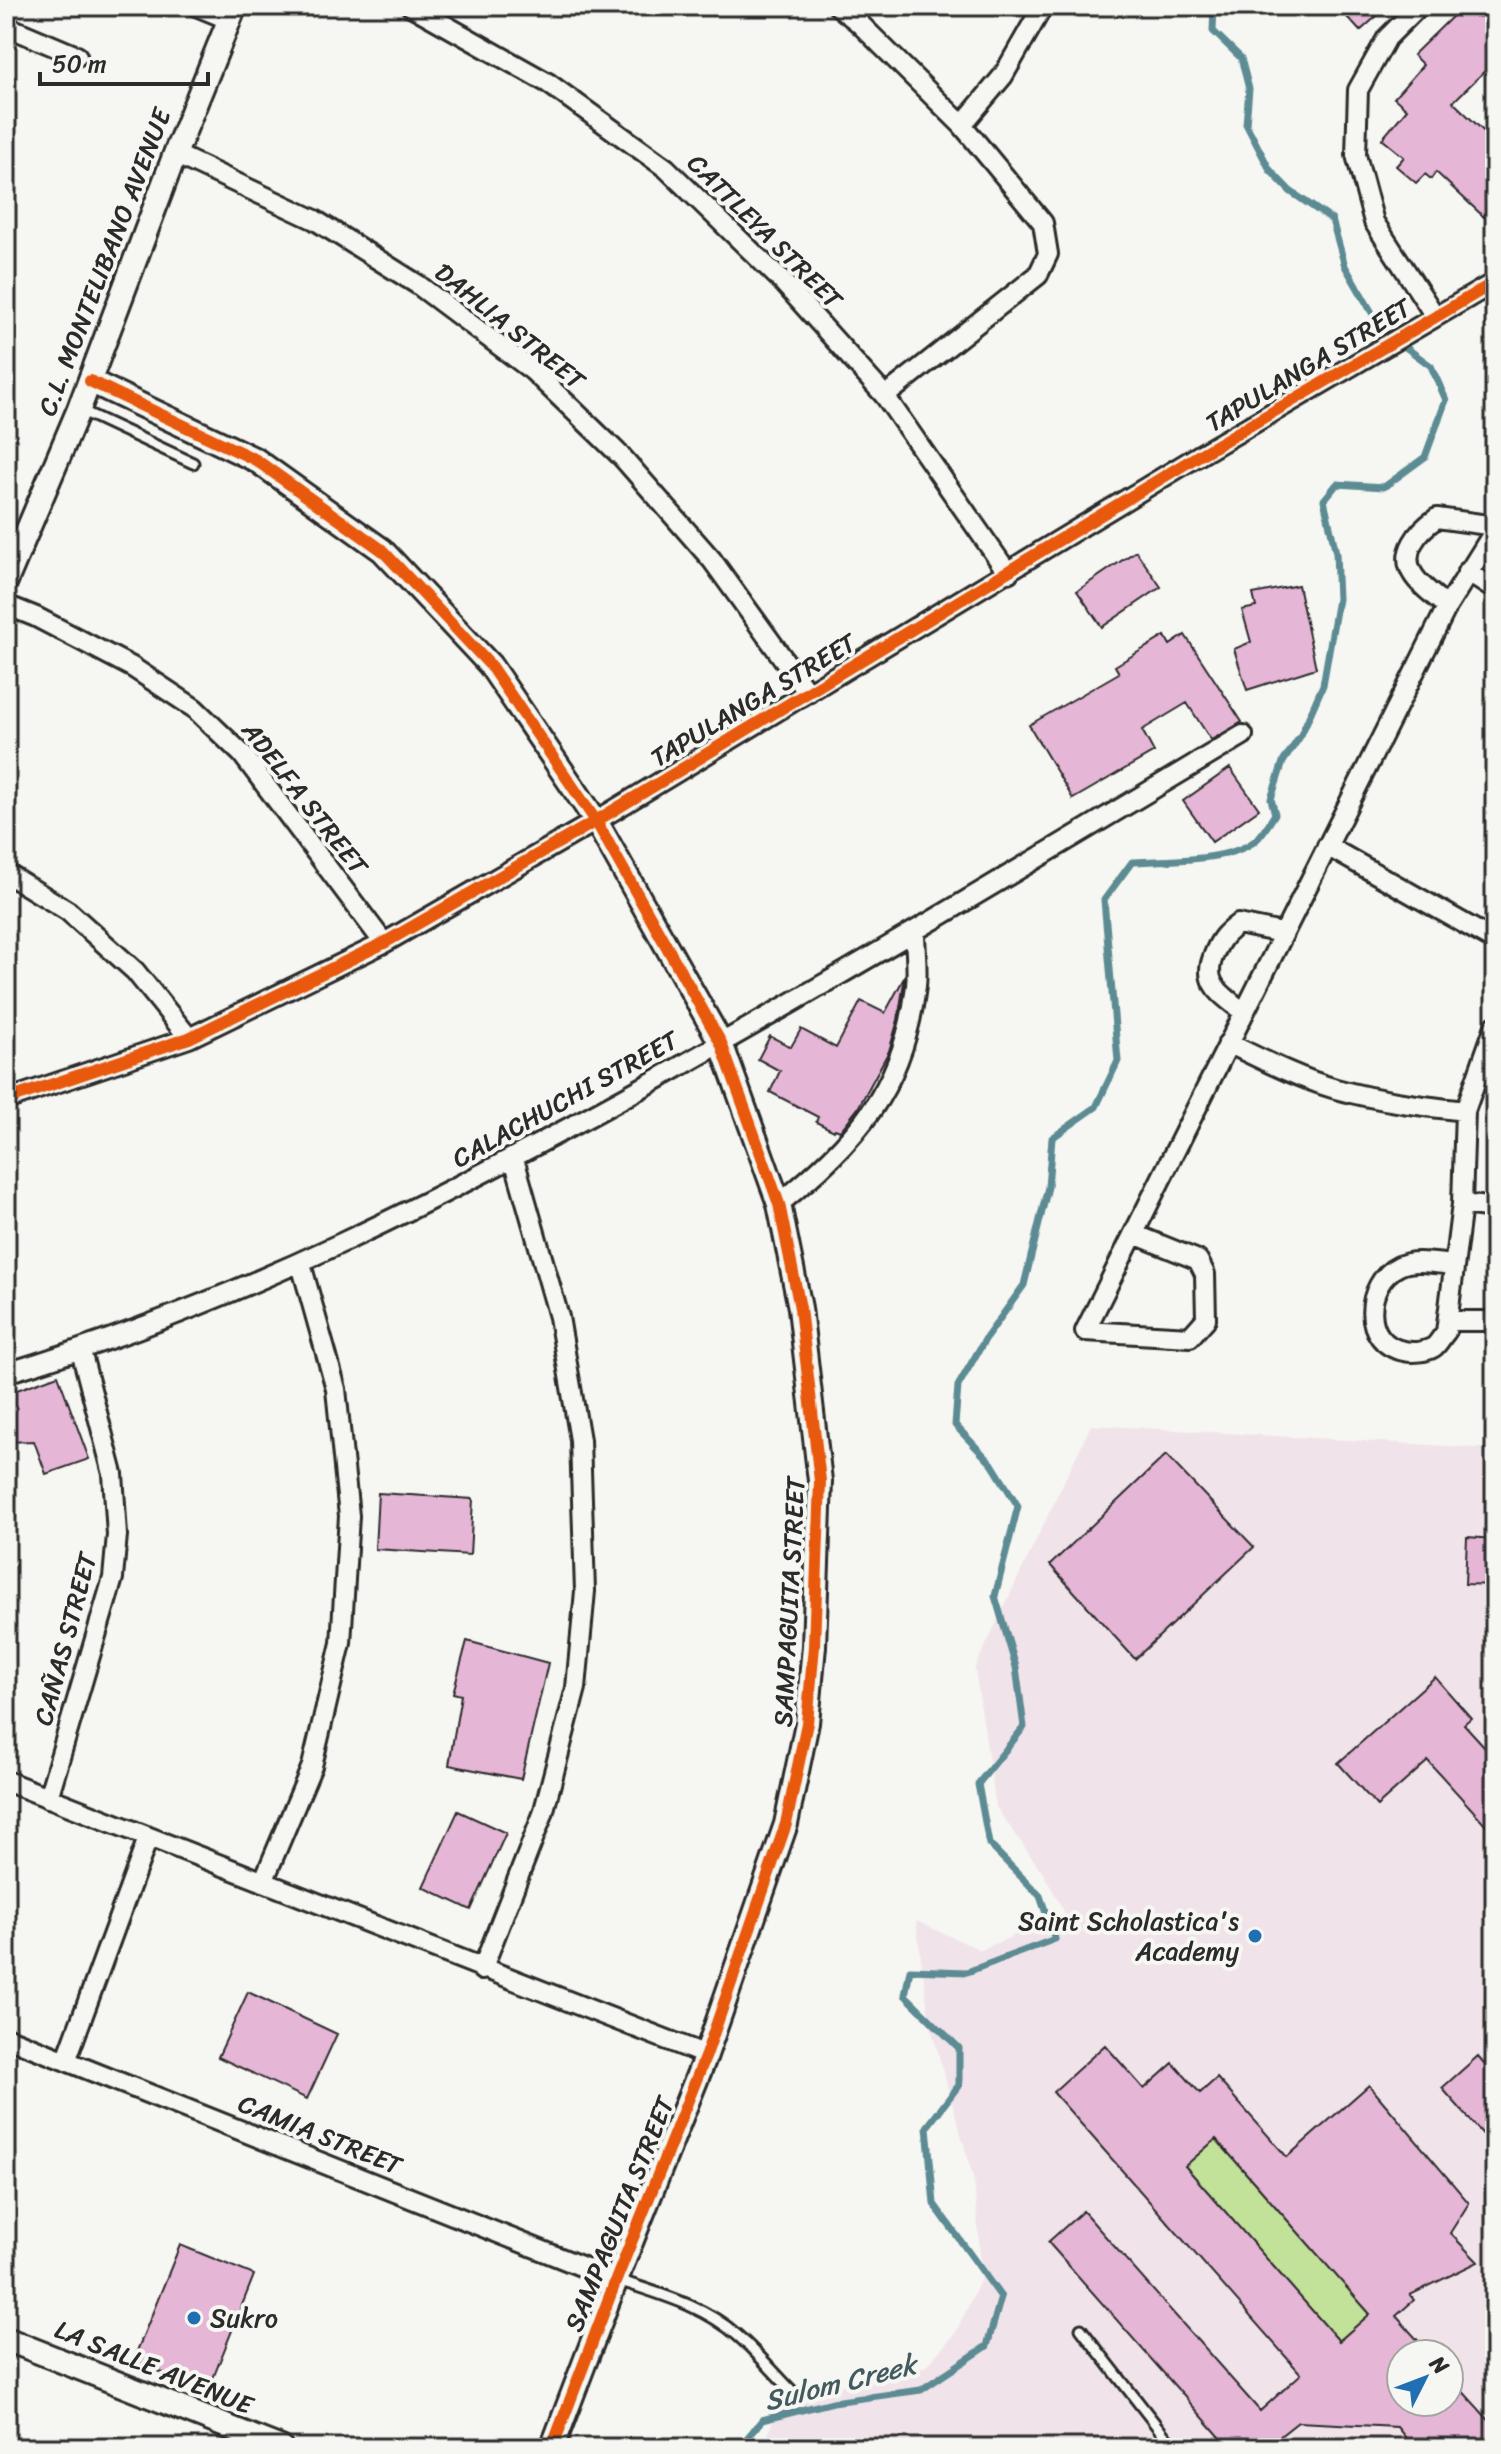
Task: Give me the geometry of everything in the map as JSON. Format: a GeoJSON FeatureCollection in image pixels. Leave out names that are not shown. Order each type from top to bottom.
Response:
{"type":"FeatureCollection","features":[{"type":"Feature","properties":{"kind":"street"},"geometry":{"type":"LineString","coordinates":[[196,6],[232,13]]}},
{"type":"Feature","properties":{"kind":"street","name":"CATTLEYA STREET"},"geometry":{"type":"LineString","coordinates":[[411,6],[548,83],[666,168],[781,280],[885,396],[1008,573]]}},
{"type":"Feature","properties":{"kind":"street"},"geometry":{"type":"LineString","coordinates":[[838,6],[962,125],[1043,223],[1048,254],[1038,275],[885,396]]}},
{"type":"Feature","properties":{"kind":"street"},"geometry":{"type":"LineString","coordinates":[[962,125],[1003,76],[1043,6]]}},
{"type":"Feature","properties":{"kind":"street"},"geometry":{"type":"LineString","coordinates":[[1419,6],[1387,38],[1358,90],[1356,155],[1374,222],[1435,316]]}},
{"type":"Feature","properties":{"kind":"street","name":"C.L. MONTELIBANO AVENUE"},"geometry":{"type":"LineString","coordinates":[[6,581],[79,409],[232,13]]}},
{"type":"Feature","properties":{"kind":"street"},"geometry":{"type":"LineString","coordinates":[[6,26],[77,56]]}},
{"type":"Feature","properties":{"kind":"street","name":"DAHLIA STREET"},"geometry":{"type":"LineString","coordinates":[[175,154],[315,220],[417,284],[533,371],[622,457],[712,560],[808,693]]}},
{"type":"Feature","properties":{"kind":"street","name":"TAPULANGA STREET"},"geometry":{"type":"LineString","coordinates":[[6,1100],[189,1038],[384,943],[596,821],[1171,472],[1495,282]]}},
{"type":"Feature","properties":{"kind":"street","name":"SAMPAGUITA STREET"},"geometry":{"type":"LineString","coordinates":[[90,381],[256,460],[382,550],[490,665],[596,821],[721,1043],[779,1204],[800,1308],[820,1481],[814,1646],[807,1723],[786,1824],[706,2055],[552,2448]]}},
{"type":"Feature","properties":{"kind":"street"},"geometry":{"type":"LineString","coordinates":[[1134,1234],[1198,1260],[1205,1274],[1206,1319],[1190,1337],[1085,1331],[1447,607],[1495,528],[1437,518],[1419,530],[1408,553],[1412,575],[1447,607]]}},
{"type":"Feature","properties":{"kind":"street"},"geometry":{"type":"LineString","coordinates":[[1467,572],[1495,590]]}},
{"type":"Feature","properties":{"kind":"street","name":"ADELFA STREET"},"geometry":{"type":"LineString","coordinates":[[6,605],[36,617],[132,667],[194,708],[242,754],[384,943]]}},
{"type":"Feature","properties":{"kind":"street","name":"CALACHUCHI STREET"},"geometry":{"type":"LineString","coordinates":[[6,1373],[81,1351],[301,1264],[514,1159],[915,931],[1243,735]]}},
{"type":"Feature","properties":{"kind":"street"},"geometry":{"type":"LineString","coordinates":[[1327,846],[1495,941]]}},
{"type":"Feature","properties":{"kind":"street"},"geometry":{"type":"LineString","coordinates":[[6,873],[68,911],[135,971],[189,1038]]}},
{"type":"Feature","properties":{"kind":"street"},"geometry":{"type":"LineString","coordinates":[[1243,1012],[1218,991],[1208,977],[1209,964],[1223,935],[1238,924],[1282,933]]}},
{"type":"Feature","properties":{"kind":"street"},"geometry":{"type":"LineString","coordinates":[[779,1204],[822,1169],[859,1131],[887,1086],[906,1036],[916,984],[915,931]]}},
{"type":"Feature","properties":{"kind":"street"},"geometry":{"type":"LineString","coordinates":[[1454,1265],[1418,1262],[1400,1265],[1383,1278],[1374,1298],[1372,1318],[1378,1336],[1391,1349],[1414,1353],[1433,1347],[1446,1332],[1462,1204],[1465,1111],[1495,1026]]}},
{"type":"Feature","properties":{"kind":"street"},"geometry":{"type":"LineString","coordinates":[[1228,1043],[1292,1074],[1336,1089],[1398,1103],[1465,1111]]}},
{"type":"Feature","properties":{"kind":"street"},"geometry":{"type":"LineString","coordinates":[[482,1970],[543,1814],[576,1688],[585,1591],[580,1440],[559,1317],[514,1159]]}},
{"type":"Feature","properties":{"kind":"street"},"geometry":{"type":"LineString","coordinates":[[1462,1204],[1495,1208]]}},
{"type":"Feature","properties":{"kind":"street"},"geometry":{"type":"LineString","coordinates":[[263,1882],[312,1766],[327,1704],[341,1643],[349,1516],[336,1389],[301,1264]]}},
{"type":"Feature","properties":{"kind":"street"},"geometry":{"type":"LineString","coordinates":[[1449,1321],[1495,1321]]}},
{"type":"Feature","properties":{"kind":"street","name":"CAÑAS STREET"},"geometry":{"type":"LineString","coordinates":[[48,1798],[113,1578],[116,1550],[113,1474],[81,1351]]}},
{"type":"Feature","properties":{"kind":"street"},"geometry":{"type":"LineString","coordinates":[[6,1781],[482,1970],[706,2055]]}},
{"type":"Feature","properties":{"kind":"street"},"geometry":{"type":"LineString","coordinates":[[66,2061],[148,1838]]}},
{"type":"Feature","properties":{"kind":"street","name":"CAMIA STREET"},"geometry":{"type":"LineString","coordinates":[[6,2037],[616,2280]]}},
{"type":"Feature","properties":{"kind":"street","name":"LA SALLE AVENUE"},"geometry":{"type":"LineString","coordinates":[[6,2339],[281,2448]]}},
{"type":"Feature","properties":{"kind":"lane"},"geometry":{"type":"LineString","coordinates":[[79,409],[193,463]]}},
{"type":"Feature","properties":{"kind":"lane"},"geometry":{"type":"LineString","coordinates":[[616,2280],[677,2300],[711,2317],[736,2334],[794,2393]]}},
{"type":"Feature","properties":{"kind":"lane"},"geometry":{"type":"LineString","coordinates":[[1081,2329],[1174,2448]]}},
{"type":"Feature","properties":{"kind":"shaded area","name":"Saint Scholastica's Academy"},"geometry":{"type":"Polygon","coordinates":[[[1091,1425],[1495,1449],[1495,2448],[763,2448],[781,2399],[927,2366],[956,2332],[982,2277],[974,2180],[930,2024],[916,1921],[981,1950],[1065,1913],[1043,1873],[996,1807],[975,1668],[1091,1425]]]}},
{"type":"Feature","properties":{"kind":"green space"},"geometry":{"type":"Polygon","coordinates":[[[1216,2139],[1370,2314],[1339,2341],[1185,2166],[1216,2139]]]}},
{"type":"Feature","properties":{"kind":"building"},"geometry":{"type":"Polygon","coordinates":[[[1337,6],[1388,6],[1360,31],[1337,6]]]}},
{"type":"Feature","properties":{"kind":"building"},"geometry":{"type":"Polygon","coordinates":[[[1463,6],[1495,6],[1495,61],[1453,102],[1495,142],[1495,206],[1484,217],[1436,172],[1431,179],[1425,174],[1416,183],[1396,166],[1404,157],[1382,139],[1407,109],[1394,98],[1423,65],[1413,55],[1463,6]]]}},
{"type":"Feature","properties":{"kind":"building"},"geometry":{"type":"Polygon","coordinates":[[[1136,551],[1161,587],[1102,627],[1077,591],[1136,551]]]}},
{"type":"Feature","properties":{"kind":"building"},"geometry":{"type":"Polygon","coordinates":[[[1298,585],[1316,668],[1247,690],[1234,649],[1251,642],[1242,610],[1256,607],[1253,594],[1298,585]]]}},
{"type":"Feature","properties":{"kind":"building"},"geometry":{"type":"Polygon","coordinates":[[[1185,635],[1242,722],[1211,740],[1187,703],[1142,730],[1154,752],[1073,799],[1029,725],[1119,673],[1115,666],[1165,636],[1170,645],[1185,635]]]}},
{"type":"Feature","properties":{"kind":"building"},"geometry":{"type":"Polygon","coordinates":[[[1230,768],[1259,809],[1212,842],[1183,801],[1230,768]]]}},
{"type":"Feature","properties":{"kind":"building"},"geometry":{"type":"Polygon","coordinates":[[[905,976],[889,1051],[858,1108],[840,1131],[816,1122],[818,1117],[770,1092],[780,1071],[758,1059],[770,1036],[791,1047],[801,1029],[836,1048],[861,1001],[885,1013],[905,976]]]}},
{"type":"Feature","properties":{"kind":"building"},"geometry":{"type":"Polygon","coordinates":[[[58,1375],[89,1459],[46,1474],[34,1441],[6,1442],[6,1394],[58,1375]]]}},
{"type":"Feature","properties":{"kind":"building"},"geometry":{"type":"Polygon","coordinates":[[[1166,1455],[1254,1547],[1135,1659],[1050,1565],[1166,1455]]]}},
{"type":"Feature","properties":{"kind":"building"},"geometry":{"type":"Polygon","coordinates":[[[378,1493],[473,1499],[470,1555],[375,1549],[378,1493]]]}},
{"type":"Feature","properties":{"kind":"building"},"geometry":{"type":"Polygon","coordinates":[[[1467,1537],[1495,1539],[1495,1585],[1465,1584],[1467,1537]]]}},
{"type":"Feature","properties":{"kind":"building"},"geometry":{"type":"Polygon","coordinates":[[[467,1641],[548,1663],[521,1779],[449,1765],[461,1695],[453,1693],[467,1641]]]}},
{"type":"Feature","properties":{"kind":"building"},"geometry":{"type":"Polygon","coordinates":[[[1435,1677],[1471,1718],[1464,1724],[1495,1758],[1495,1835],[1428,1761],[1377,1806],[1338,1763],[1435,1677]]]}},
{"type":"Feature","properties":{"kind":"building"},"geometry":{"type":"Polygon","coordinates":[[[458,1811],[506,1833],[471,1910],[423,1887],[458,1811]]]}},
{"type":"Feature","properties":{"kind":"building"},"geometry":{"type":"Polygon","coordinates":[[[248,1992],[337,2034],[307,2099],[218,2057],[248,1992]]]}},
{"type":"Feature","properties":{"kind":"building"},"geometry":{"type":"Polygon","coordinates":[[[1105,2045],[1144,2089],[1173,2063],[1200,2093],[1217,2078],[1287,2157],[1369,2085],[1469,2203],[1450,2233],[1478,2262],[1410,2295],[1414,2300],[1396,2316],[1416,2338],[1385,2338],[1385,2418],[1465,2418],[1465,2394],[1495,2427],[1495,2448],[1414,2448],[1397,2427],[1298,2422],[1265,2448],[1251,2443],[1246,2448],[1208,2448],[1220,2437],[1048,2242],[1083,2211],[1260,2411],[1301,2374],[1053,2092],[1105,2045]],[[1216,2139],[1185,2166],[1339,2341],[1370,2314],[1216,2139]]]}},
{"type":"Feature","properties":{"kind":"building"},"geometry":{"type":"Polygon","coordinates":[[[1478,2056],[1495,2076],[1495,2148],[1442,2088],[1478,2056]]]}},
{"type":"Feature","properties":{"kind":"building","name":"Sukro"},"geometry":{"type":"Polygon","coordinates":[[[180,2245],[254,2275],[208,2391],[133,2361],[180,2245]]]}},
{"type":"Feature","properties":{"kind":"waterway","name":"Sulom Creek"},"geometry":{"type":"LineString","coordinates":[[739,2448],[762,2420],[833,2402],[921,2390],[987,2346],[1001,2297],[934,2204],[927,2127],[959,2085],[959,2048],[905,1995],[910,1970],[967,1972],[1055,1939],[1040,1896],[989,1844],[978,1784],[1024,1727],[1016,1667],[995,1596],[1018,1506],[992,1464],[955,1425],[958,1386],[986,1338],[1024,1285],[1048,1187],[1052,1138],[1096,1107],[1118,1061],[1104,900],[1132,862],[1197,858],[1230,852],[1256,840],[1266,828],[1275,814],[1271,799],[1283,762],[1301,735],[1323,685],[1338,599],[1336,553],[1324,500],[1337,484],[1384,487],[1425,457],[1446,400],[1431,366],[1382,330],[1345,266],[1332,220],[1290,191],[1270,170],[1246,124],[1249,89],[1241,58],[1213,31],[1214,6]]}},
{"type":"Feature","properties":{"kind":"cycle path"},"geometry":{"type":"LineString","coordinates":[[6,1100],[189,1038],[384,943],[596,821],[1203,453],[1495,282]]}},
{"type":"Feature","properties":{"kind":"cycle path"},"geometry":{"type":"LineString","coordinates":[[90,381],[256,460],[382,550],[490,665],[596,821],[721,1043],[779,1204],[800,1308],[820,1481],[814,1646],[807,1723],[786,1824],[706,2055],[552,2448]]}},
{"type":"Feature","properties":{"kind":"place","name":"Saint Scholastica's Academy"},"geometry":{"type":"Point","coordinates":[1255,1936]}},
{"type":"Feature","properties":{"kind":"place","name":"Sukro"},"geometry":{"type":"Point","coordinates":[194,2318]}}]}
